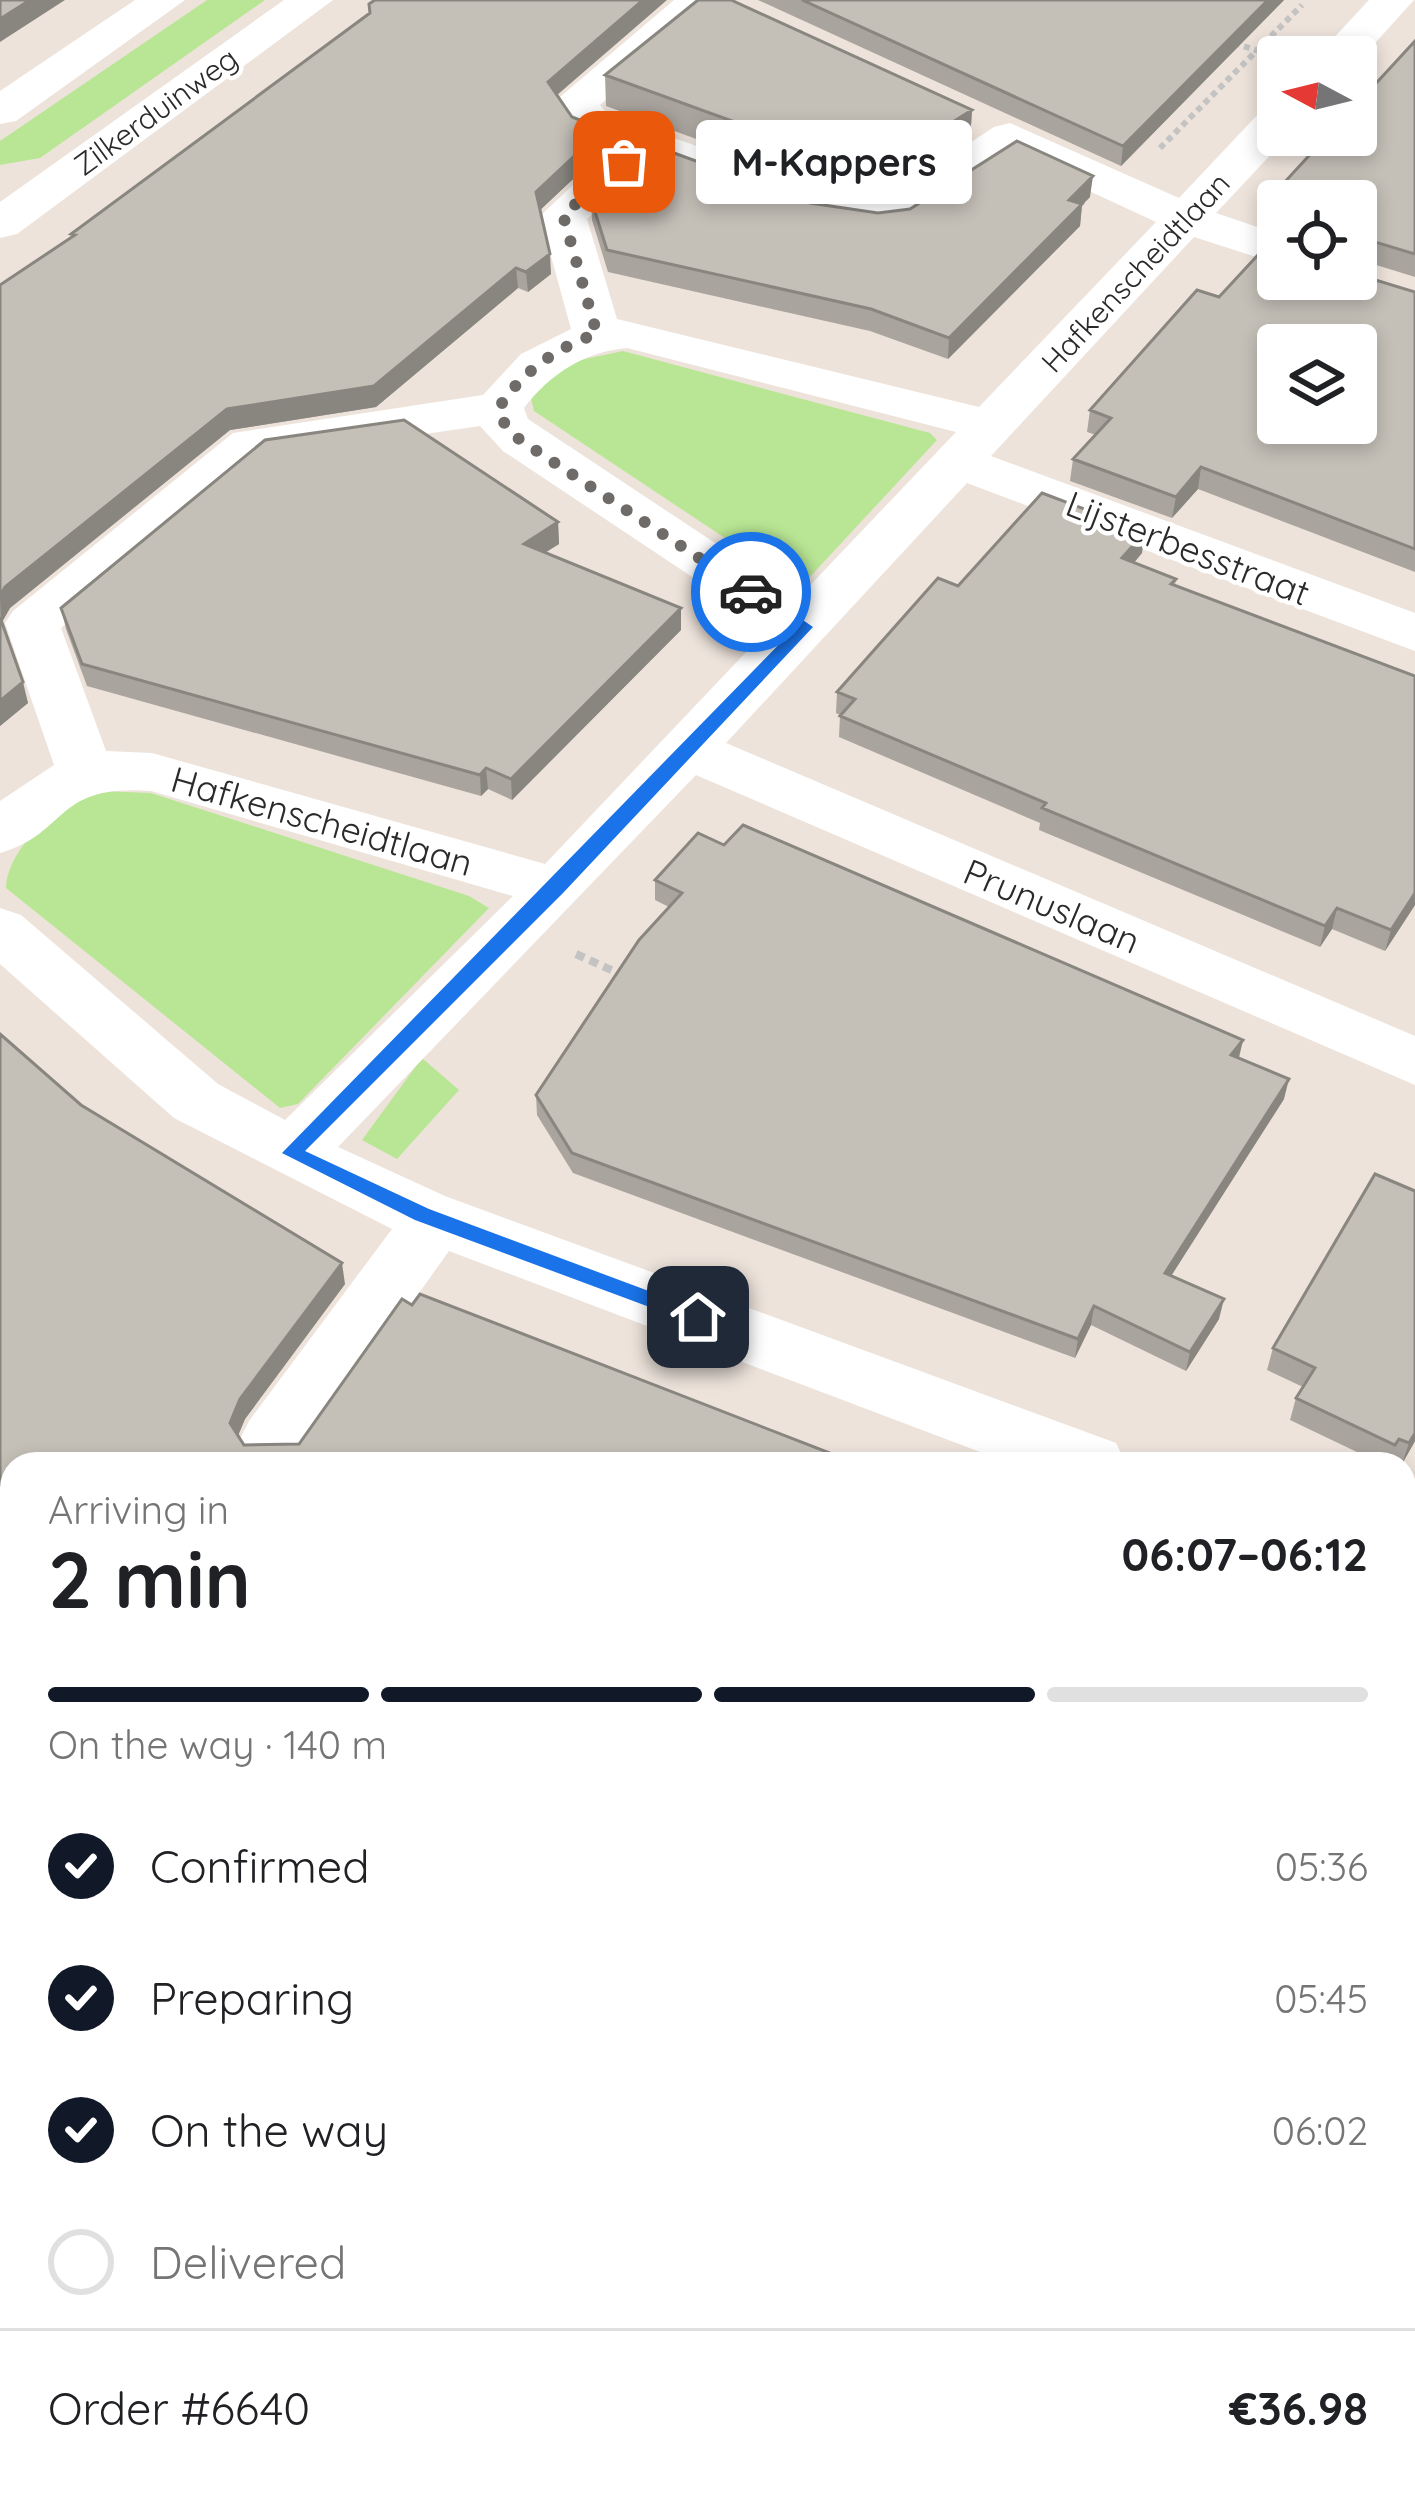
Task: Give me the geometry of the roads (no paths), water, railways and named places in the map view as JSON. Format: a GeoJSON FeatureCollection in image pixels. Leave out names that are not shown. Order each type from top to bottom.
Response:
{"type":"FeatureCollection","features":[{"type":"Feature","properties":{"kind":"street"},"geometry":{"type":"LineString","coordinates":[[0,111],[164,0]]}},
{"type":"Feature","properties":{"kind":"street","name":"Zilkerduinweg"},"geometry":{"type":"LineString","coordinates":[[6,214],[312,0]]}},
{"type":"Feature","properties":{"kind":"street"},"geometry":{"type":"LineString","coordinates":[[1358,36],[1393,0]]}},
{"type":"Feature","properties":{"kind":"street"},"geometry":{"type":"LineString","coordinates":[[718,5],[575,103],[592,125],[851,216],[889,218],[1013,139]]}},
{"type":"Feature","properties":{"kind":"street"},"geometry":{"type":"LineString","coordinates":[[972,120],[1184,218],[1257,243]]}},
{"type":"Feature","properties":{"kind":"street","name":"Hafkenscheidtlaan"},"geometry":{"type":"LineString","coordinates":[[292,1153],[537,908],[978,445],[1257,142]]}},
{"type":"Feature","properties":{"kind":"street"},"geometry":{"type":"LineString","coordinates":[[597,334],[563,215],[624,162]]}},
{"type":"Feature","properties":{"kind":"street"},"geometry":{"type":"LineString","coordinates":[[499,408],[508,393],[569,342],[597,334],[652,337],[978,445]]}},
{"type":"Feature","properties":{"kind":"street"},"geometry":{"type":"LineString","coordinates":[[499,408],[505,425],[520,440],[805,627]]}},
{"type":"Feature","properties":{"kind":"street"},"geometry":{"type":"LineString","coordinates":[[0,833],[54,785],[86,771],[32,623],[251,444],[499,408]]}},
{"type":"Feature","properties":{"kind":"street","name":"Lijsterbesstraat"},"geometry":{"type":"LineString","coordinates":[[978,445],[1415,633]]}},
{"type":"Feature","properties":{"kind":"street","name":"Prunuslaan"},"geometry":{"type":"LineString","coordinates":[[688,749],[1415,1062]]}},
{"type":"Feature","properties":{"kind":"street","name":"Hafkenscheidtlaan"},"geometry":{"type":"LineString","coordinates":[[86,771],[152,772],[537,908]]}},
{"type":"Feature","properties":{"kind":"street"},"geometry":{"type":"LineString","coordinates":[[0,930],[196,1100],[292,1153],[436,1220],[1059,1452]]}},
{"type":"Feature","properties":{"kind":"street"},"geometry":{"type":"LineString","coordinates":[[274,1441],[436,1220]]}},
{"type":"Feature","properties":{"kind":"place","name":"M-Kappers"},"geometry":{"type":"Point","coordinates":[624,162]}}]}
